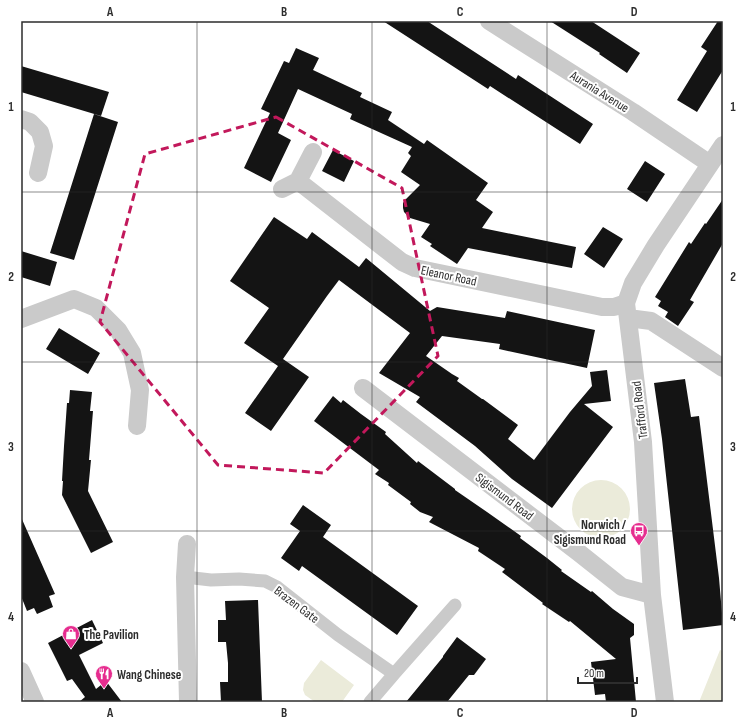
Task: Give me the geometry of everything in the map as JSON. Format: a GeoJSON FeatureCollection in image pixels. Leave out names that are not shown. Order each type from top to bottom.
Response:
{"type":"FeatureCollection","features":[{"type":"Feature","properties":{"kind":"street","name":"Aurania Avenue"},"geometry":{"type":"LineString","coordinates":[[490,21],[633,112],[710,164]]}},
{"type":"Feature","properties":{"kind":"street"},"geometry":{"type":"LineString","coordinates":[[21,119],[30,122],[40,132],[44,146],[38,173]]}},
{"type":"Feature","properties":{"kind":"street","name":"Trafford Road"},"geometry":{"type":"LineString","coordinates":[[665,702],[652,595],[643,442],[627,310],[633,283],[656,245],[723,145]]}},
{"type":"Feature","properties":{"kind":"street"},"geometry":{"type":"LineString","coordinates":[[282,190],[298,181],[313,152]]}},
{"type":"Feature","properties":{"kind":"street","name":"Eleanor Road"},"geometry":{"type":"LineString","coordinates":[[298,181],[402,262],[415,268],[602,307],[614,307],[627,310],[652,321],[723,368]]}},
{"type":"Feature","properties":{"kind":"street"},"geometry":{"type":"LineString","coordinates":[[21,319],[74,299],[96,308],[118,330],[132,353],[140,390],[137,426]]}},
{"type":"Feature","properties":{"kind":"street","name":"Sigismund Road"},"geometry":{"type":"LineString","coordinates":[[363,388],[578,552],[622,588],[652,595]]}},
{"type":"Feature","properties":{"kind":"street"},"geometry":{"type":"LineString","coordinates":[[187,544],[185,577],[188,702]]}},
{"type":"Feature","properties":{"kind":"street","name":"Brazen Gate"},"geometry":{"type":"LineString","coordinates":[[185,577],[211,580],[239,579],[265,581],[277,587],[338,635],[394,674]]}},
{"type":"Feature","properties":{"kind":"street"},"geometry":{"type":"LineString","coordinates":[[370,702],[441,622],[455,604]]}},
{"type":"Feature","properties":{"kind":"street"},"geometry":{"type":"LineString","coordinates":[[21,671],[35,702]]}},
{"type":"Feature","properties":{"kind":"highlighted area"},"geometry":{"type":"Polygon","coordinates":[[[276,117],[402,188],[438,356],[324,473],[218,465],[100,322],[145,154],[276,117]]]}},
{"type":"Feature","properties":{"kind":"green space"},"geometry":{"type":"Polygon","coordinates":[[[601,480],[617,485],[625,493],[630,509],[625,525],[617,533],[601,538],[585,533],[577,525],[572,509],[577,493],[585,485],[601,480]]]}},
{"type":"Feature","properties":{"kind":"green space"},"geometry":{"type":"Polygon","coordinates":[[[720,650],[723,651],[723,702],[699,702],[720,650]]]}},
{"type":"Feature","properties":{"kind":"green space"},"geometry":{"type":"Polygon","coordinates":[[[321,660],[354,685],[342,702],[315,702],[305,695],[303,690],[304,683],[321,660]]]}},
{"type":"Feature","properties":{"kind":"building"},"geometry":{"type":"Polygon","coordinates":[[[383,21],[427,21],[516,79],[518,75],[593,124],[580,144],[490,86],[488,89],[383,21]]]}},
{"type":"Feature","properties":{"kind":"building"},"geometry":{"type":"Polygon","coordinates":[[[550,21],[591,21],[640,53],[627,73],[599,54],[600,53],[550,21]]]}},
{"type":"Feature","properties":{"kind":"building"},"geometry":{"type":"Polygon","coordinates":[[[718,21],[723,21],[723,70],[697,112],[677,100],[707,51],[701,47],[718,21]]]}},
{"type":"Feature","properties":{"kind":"building"},"geometry":{"type":"Polygon","coordinates":[[[296,48],[319,58],[313,70],[362,93],[360,97],[392,112],[388,120],[424,144],[427,140],[488,183],[476,200],[493,212],[482,228],[576,247],[572,268],[468,248],[457,264],[430,246],[432,244],[421,237],[430,224],[410,218],[404,212],[403,203],[420,185],[401,172],[411,156],[408,153],[412,147],[350,119],[352,114],[298,89],[278,133],[291,140],[271,182],[244,168],[270,113],[261,109],[284,61],[289,63],[296,48]]]}},
{"type":"Feature","properties":{"kind":"building"},"geometry":{"type":"Polygon","coordinates":[[[21,66],[109,92],[101,116],[21,92],[21,66]]]}},
{"type":"Feature","properties":{"kind":"building"},"geometry":{"type":"Polygon","coordinates":[[[94,114],[118,122],[74,260],[50,253],[94,114]]]}},
{"type":"Feature","properties":{"kind":"building"},"geometry":{"type":"Polygon","coordinates":[[[333,150],[354,161],[344,182],[322,171],[333,150]]]}},
{"type":"Feature","properties":{"kind":"building"},"geometry":{"type":"Polygon","coordinates":[[[645,161],[665,174],[647,202],[627,189],[645,161]]]}},
{"type":"Feature","properties":{"kind":"building"},"geometry":{"type":"Polygon","coordinates":[[[723,199],[723,243],[690,300],[694,302],[678,326],[665,317],[668,312],[658,306],[661,301],[655,297],[689,242],[691,244],[723,199]]]}},
{"type":"Feature","properties":{"kind":"building"},"geometry":{"type":"Polygon","coordinates":[[[274,217],[307,239],[312,232],[359,267],[366,258],[430,311],[437,307],[505,318],[507,311],[595,330],[587,368],[499,349],[500,344],[442,336],[426,356],[459,378],[457,381],[518,425],[508,439],[534,460],[570,412],[592,386],[590,372],[607,370],[611,401],[584,404],[613,427],[552,508],[512,479],[475,446],[416,402],[420,397],[379,373],[410,333],[339,280],[283,359],[309,377],[271,431],[245,413],[278,366],[244,343],[269,308],[230,281],[274,217]]]}},
{"type":"Feature","properties":{"kind":"building"},"geometry":{"type":"Polygon","coordinates":[[[603,227],[623,239],[604,268],[584,254],[603,227]]]}},
{"type":"Feature","properties":{"kind":"building"},"geometry":{"type":"Polygon","coordinates":[[[21,251],[57,262],[50,286],[21,277],[21,251]]]}},
{"type":"Feature","properties":{"kind":"building"},"geometry":{"type":"Polygon","coordinates":[[[59,328],[100,353],[88,374],[46,349],[59,328]]]}},
{"type":"Feature","properties":{"kind":"building"},"geometry":{"type":"Polygon","coordinates":[[[685,379],[691,417],[699,416],[719,578],[723,625],[683,630],[662,439],[654,383],[685,379]]]}},
{"type":"Feature","properties":{"kind":"building"},"geometry":{"type":"Polygon","coordinates":[[[70,390],[92,392],[90,411],[93,411],[88,491],[113,542],[91,553],[62,495],[67,403],[69,403],[70,390]]]}},
{"type":"Feature","properties":{"kind":"building"},"geometry":{"type":"Polygon","coordinates":[[[333,396],[341,403],[343,400],[386,432],[385,434],[417,463],[418,461],[455,490],[521,536],[520,538],[562,570],[561,571],[591,592],[592,591],[634,624],[634,635],[630,638],[636,702],[606,702],[605,694],[595,695],[591,662],[616,659],[570,621],[569,622],[542,604],[543,603],[502,572],[505,569],[478,551],[479,548],[429,522],[433,517],[420,512],[410,504],[411,502],[388,485],[389,483],[375,474],[379,470],[314,421],[333,396]]]}},
{"type":"Feature","properties":{"kind":"building"},"geometry":{"type":"Polygon","coordinates":[[[303,505],[331,525],[323,537],[418,606],[397,635],[302,566],[299,571],[281,558],[300,531],[290,524],[303,505]]]}},
{"type":"Feature","properties":{"kind":"building"},"geometry":{"type":"Polygon","coordinates":[[[21,517],[55,594],[49,596],[53,607],[37,614],[34,608],[27,611],[21,596],[21,517]]]}},
{"type":"Feature","properties":{"kind":"building"},"geometry":{"type":"Polygon","coordinates":[[[258,600],[262,702],[221,702],[220,682],[228,682],[228,663],[226,642],[218,642],[218,620],[226,620],[225,601],[258,600]]]}},
{"type":"Feature","properties":{"kind":"building","name":"The Pavilion"},"geometry":{"type":"Polygon","coordinates":[[[92,620],[103,643],[79,655],[96,689],[106,681],[122,702],[79,702],[85,697],[72,679],[67,681],[48,643],[92,620]]]}},
{"type":"Feature","properties":{"kind":"building"},"geometry":{"type":"Polygon","coordinates":[[[457,637],[486,659],[474,675],[469,675],[447,702],[406,702],[443,657],[457,637]]]}},
{"type":"Feature","properties":{"kind":"place","name":"Norwich / Sigismund Road"},"geometry":{"type":"Point","coordinates":[639,546]}},
{"type":"Feature","properties":{"kind":"place","name":"The Pavilion"},"geometry":{"type":"Point","coordinates":[71,649]}},
{"type":"Feature","properties":{"kind":"place","name":"Wang Chinese"},"geometry":{"type":"Point","coordinates":[104,689]}}]}
